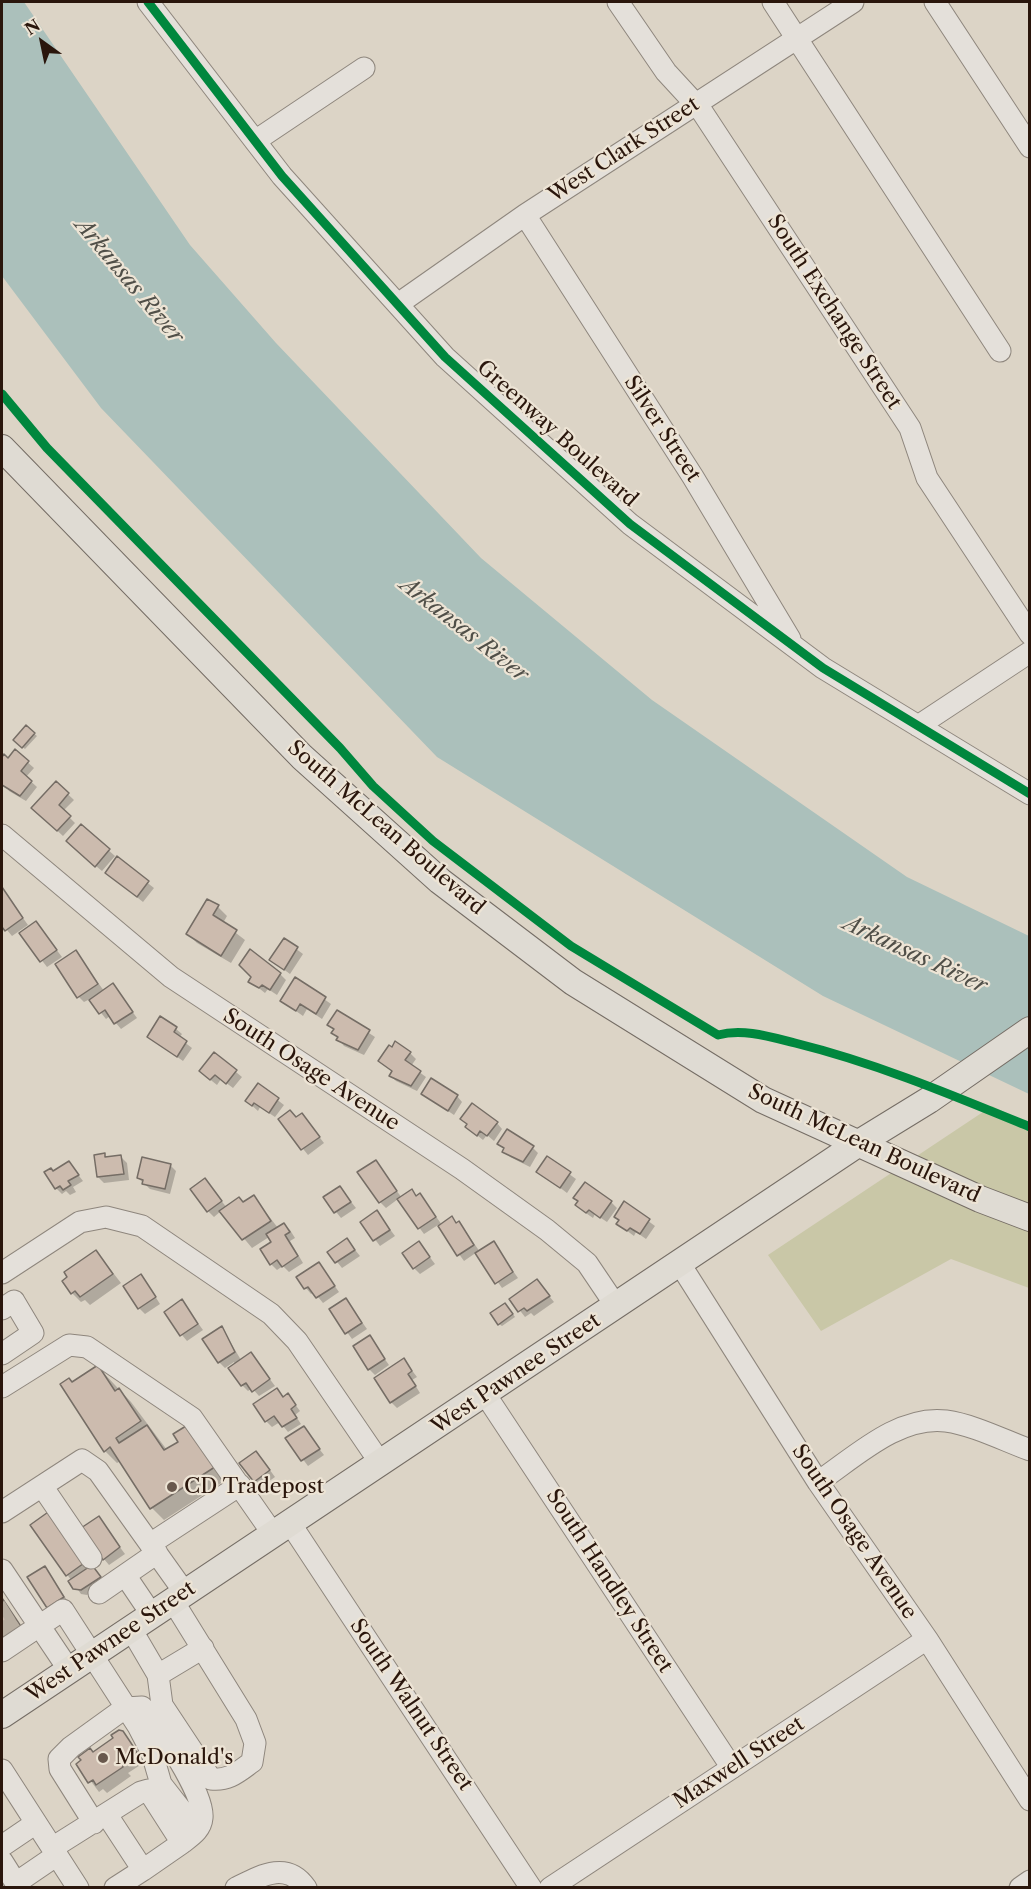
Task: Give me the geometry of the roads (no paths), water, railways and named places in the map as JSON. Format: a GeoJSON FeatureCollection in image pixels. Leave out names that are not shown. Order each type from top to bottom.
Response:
{"type":"FeatureCollection","features":[{"type":"Feature","properties":{"kind":"main road","name":"South McLean Boulevard"},"geometry":{"type":"LineString","coordinates":[[2,448],[302,757],[440,881],[573,982],[763,1100],[980,1199],[1029,1218]]}},
{"type":"Feature","properties":{"kind":"main road","name":"West Pawnee Street"},"geometry":{"type":"LineString","coordinates":[[2,1716],[859,1143],[929,1100],[1029,1030]]}},
{"type":"Feature","properties":{"kind":"street","name":"Greenway Boulevard"},"geometry":{"type":"LineString","coordinates":[[148,2],[282,176],[445,357],[630,524],[823,668],[1029,794]]}},
{"type":"Feature","properties":{"kind":"street","name":"South Exchange Street"},"geometry":{"type":"LineString","coordinates":[[618,2],[666,72],[696,104],[910,428],[927,478],[1029,634]]}},
{"type":"Feature","properties":{"kind":"street"},"geometry":{"type":"LineString","coordinates":[[773,2],[1000,351]]}},
{"type":"Feature","properties":{"kind":"street","name":"West Clark Street"},"geometry":{"type":"LineString","coordinates":[[398,304],[525,215],[854,2]]}},
{"type":"Feature","properties":{"kind":"street"},"geometry":{"type":"LineString","coordinates":[[935,2],[1029,147]]}},
{"type":"Feature","properties":{"kind":"street"},"geometry":{"type":"LineString","coordinates":[[255,141],[364,68]]}},
{"type":"Feature","properties":{"kind":"street","name":"Silver Street"},"geometry":{"type":"LineString","coordinates":[[525,215],[699,487],[793,646]]}},
{"type":"Feature","properties":{"kind":"street"},"geometry":{"type":"LineString","coordinates":[[918,726],[1029,652]]}},
{"type":"Feature","properties":{"kind":"street","name":"South Osage Avenue"},"geometry":{"type":"LineString","coordinates":[[2,835],[171,977],[462,1169],[547,1230],[587,1263],[616,1306]]}},
{"type":"Feature","properties":{"kind":"street"},"geometry":{"type":"LineString","coordinates":[[2,1274],[80,1222],[106,1217],[142,1226],[271,1314],[297,1341],[381,1464]]}},
{"type":"Feature","properties":{"kind":"street","name":"South Osage Avenue"},"geometry":{"type":"LineString","coordinates":[[680,1264],[818,1482],[927,1639],[1029,1800]]}},
{"type":"Feature","properties":{"kind":"street"},"geometry":{"type":"LineString","coordinates":[[2,1310],[14,1301],[33,1333],[2,1354]]}},
{"type":"Feature","properties":{"kind":"street","name":"South Walnut Street"},"geometry":{"type":"LineString","coordinates":[[2,1387],[69,1344],[87,1347],[192,1418],[240,1485],[282,1529],[531,1887]]}},
{"type":"Feature","properties":{"kind":"street","name":"South Handley Street"},"geometry":{"type":"LineString","coordinates":[[485,1394],[732,1768]]}},
{"type":"Feature","properties":{"kind":"street"},"geometry":{"type":"LineString","coordinates":[[818,1482],[897,1430],[919,1423],[951,1422],[1029,1450]]}},
{"type":"Feature","properties":{"kind":"street"},"geometry":{"type":"LineString","coordinates":[[2,1512],[82,1460],[98,1471],[154,1548],[170,1603],[203,1648],[246,1719],[255,1743],[252,1762],[233,1776],[222,1780],[211,1779],[162,1705],[158,1675],[131,1629]]}},
{"type":"Feature","properties":{"kind":"street"},"geometry":{"type":"LineString","coordinates":[[99,1593],[125,1575],[154,1548],[240,1485]]}},
{"type":"Feature","properties":{"kind":"street"},"geometry":{"type":"LineString","coordinates":[[42,1486],[91,1558]]}},
{"type":"Feature","properties":{"kind":"street"},"geometry":{"type":"LineString","coordinates":[[2,1571],[24,1615],[69,1670]]}},
{"type":"Feature","properties":{"kind":"street"},"geometry":{"type":"LineString","coordinates":[[125,1575],[170,1603]]}},
{"type":"Feature","properties":{"kind":"street"},"geometry":{"type":"LineString","coordinates":[[24,1615],[63,1610],[138,1726],[152,1753],[161,1784],[178,1806],[190,1836]]}},
{"type":"Feature","properties":{"kind":"street"},"geometry":{"type":"LineString","coordinates":[[2,1651],[24,1615]]}},
{"type":"Feature","properties":{"kind":"street","name":"Maxwell Street"},"geometry":{"type":"LineString","coordinates":[[550,1887],[927,1639]]}},
{"type":"Feature","properties":{"kind":"street"},"geometry":{"type":"LineString","coordinates":[[158,1675],[203,1648]]}},
{"type":"Feature","properties":{"kind":"street"},"geometry":{"type":"LineString","coordinates":[[115,1887],[143,1869],[190,1836],[202,1820],[202,1812],[193,1788],[160,1727],[142,1707],[125,1708],[71,1747],[59,1759],[60,1769],[143,1869]]}},
{"type":"Feature","properties":{"kind":"street"},"geometry":{"type":"LineString","coordinates":[[4,1779],[78,1887]]}},
{"type":"Feature","properties":{"kind":"street"},"geometry":{"type":"LineString","coordinates":[[2,1861],[17,1885],[55,1852],[141,1792],[148,1790],[190,1836]]}},
{"type":"Feature","properties":{"kind":"street"},"geometry":{"type":"LineString","coordinates":[[2,1846],[36,1823]]}},
{"type":"Feature","properties":{"kind":"street"},"geometry":{"type":"LineString","coordinates":[[236,1887],[268,1871],[289,1873],[305,1887]]}},
{"type":"Feature","properties":{"kind":"street"},"geometry":{"type":"LineString","coordinates":[[1020,1887],[1029,1881]]}},
{"type":"Feature","properties":{"kind":"water","name":"Arkansas River"},"geometry":{"type":"Polygon","coordinates":[[[2,2],[24,2],[190,245],[276,343],[481,558],[652,700],[907,877],[1029,936],[1029,1094],[823,996],[437,757],[101,408],[2,276],[2,2]]]}},
{"type":"Feature","properties":{"kind":"tunnel"},"geometry":{"type":"LineString","coordinates":[[2,1615],[10,1610]]}},
{"type":"Feature","properties":{"kind":"tunnel"},"geometry":{"type":"LineString","coordinates":[[2,1634],[18,1623]]}},
{"type":"Feature","properties":{"kind":"place","name":"CD Tradepost"},"geometry":{"type":"Point","coordinates":[172,1487]}},
{"type":"Feature","properties":{"kind":"place","name":"McDonald's"},"geometry":{"type":"Point","coordinates":[103,1758]}}]}
